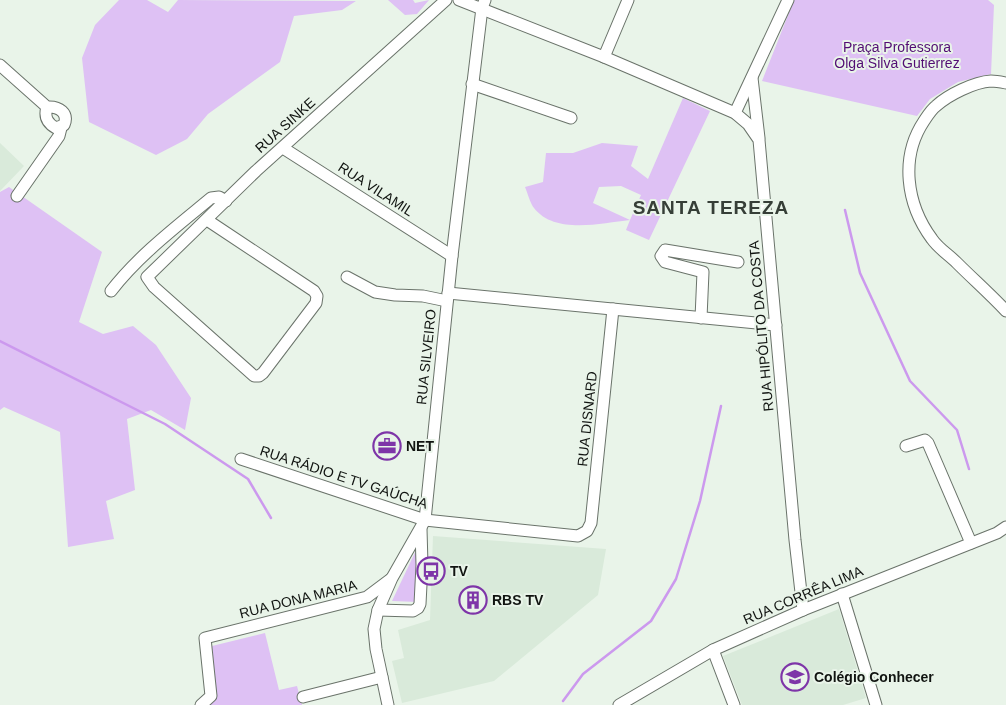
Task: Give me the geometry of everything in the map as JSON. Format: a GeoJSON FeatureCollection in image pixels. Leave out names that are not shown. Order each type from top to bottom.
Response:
{"type":"FeatureCollection","features":[{"type":"Feature","properties":{"kind":"street","name":"RUA SINKE"},"geometry":{"type":"LineString","coordinates":[[207,220],[314,291],[317,296],[316,303],[259,376],[254,376],[154,287],[147,277],[226,201],[283,148],[446,0]]}},
{"type":"Feature","properties":{"kind":"street"},"geometry":{"type":"LineString","coordinates":[[459,0],[483,4],[736,113],[748,124],[759,140]]}},
{"type":"Feature","properties":{"kind":"street"},"geometry":{"type":"LineString","coordinates":[[604,57],[628,0]]}},
{"type":"Feature","properties":{"kind":"street"},"geometry":{"type":"LineString","coordinates":[[736,113],[788,0]]}},
{"type":"Feature","properties":{"kind":"street","name":"RUA SILVEIRO"},"geometry":{"type":"LineString","coordinates":[[388,705],[376,649],[374,629],[378,610],[392,578],[423,524],[452,256],[483,4]]}},
{"type":"Feature","properties":{"kind":"street"},"geometry":{"type":"LineString","coordinates":[[0,65],[47,107],[56,107],[66,114],[66,120],[59,136],[17,196]]}},
{"type":"Feature","properties":{"kind":"street","name":"RUA HIPÓLITO DA COSTA"},"geometry":{"type":"LineString","coordinates":[[752,78],[803,610]]}},
{"type":"Feature","properties":{"kind":"street"},"geometry":{"type":"LineString","coordinates":[[1006,83],[992,81],[979,83],[945,98],[931,109],[912,143],[909,160],[909,180],[913,201],[932,240],[1006,311]]}},
{"type":"Feature","properties":{"kind":"street"},"geometry":{"type":"LineString","coordinates":[[472,84],[571,118]]}},
{"type":"Feature","properties":{"kind":"street","name":"RUA VILAMIL"},"geometry":{"type":"LineString","coordinates":[[283,148],[452,256]]}},
{"type":"Feature","properties":{"kind":"street"},"geometry":{"type":"LineString","coordinates":[[111,291],[124,274],[211,198],[219,197],[226,201]]}},
{"type":"Feature","properties":{"kind":"street"},"geometry":{"type":"LineString","coordinates":[[702,318],[703,272],[665,262],[661,256],[665,250],[738,262]]}},
{"type":"Feature","properties":{"kind":"street"},"geometry":{"type":"LineString","coordinates":[[347,277],[375,292],[395,295],[613,309],[776,325]]}},
{"type":"Feature","properties":{"kind":"street","name":"RUA DISNARD"},"geometry":{"type":"LineString","coordinates":[[587,532],[591,523],[613,309]]}},
{"type":"Feature","properties":{"kind":"street"},"geometry":{"type":"LineString","coordinates":[[906,446],[925,440],[928,443],[971,543]]}},
{"type":"Feature","properties":{"kind":"street","name":"RUA RÁDIO E TV GAÚCHA"},"geometry":{"type":"LineString","coordinates":[[241,459],[423,524],[535,531],[578,536],[587,532]]}},
{"type":"Feature","properties":{"kind":"street"},"geometry":{"type":"LineString","coordinates":[[378,610],[413,610],[418,608],[420,604],[423,524]]}},
{"type":"Feature","properties":{"kind":"street","name":"RUA CORRÊA LIMA"},"geometry":{"type":"LineString","coordinates":[[619,705],[713,650],[803,610],[971,543],[1006,527]]}},
{"type":"Feature","properties":{"kind":"street","name":"RUA DONA MARIA"},"geometry":{"type":"LineString","coordinates":[[201,705],[211,696],[205,638],[367,597],[392,578]]}},
{"type":"Feature","properties":{"kind":"street"},"geometry":{"type":"LineString","coordinates":[[842,594],[876,705]]}},
{"type":"Feature","properties":{"kind":"street"},"geometry":{"type":"LineString","coordinates":[[713,650],[734,705]]}},
{"type":"Feature","properties":{"kind":"street"},"geometry":{"type":"LineString","coordinates":[[303,697],[382,677]]}},
{"type":"Feature","properties":{"kind":"shaded area"},"geometry":{"type":"Polygon","coordinates":[[[0,143],[24,166],[0,191],[0,143]]]}},
{"type":"Feature","properties":{"kind":"shaded area"},"geometry":{"type":"Polygon","coordinates":[[[433,536],[606,549],[598,595],[494,681],[402,703],[392,661],[404,658],[398,630],[430,620],[433,536]]]}},
{"type":"Feature","properties":{"kind":"shaded area","name":"Colégio Conhecer"},"geometry":{"type":"Polygon","coordinates":[[[839,609],[866,698],[843,705],[742,705],[723,656],[839,609]]]}},
{"type":"Feature","properties":{"kind":"green space"},"geometry":{"type":"Polygon","coordinates":[[[119,0],[147,0],[168,12],[178,0],[356,1],[342,10],[294,16],[280,62],[208,114],[187,139],[156,155],[89,122],[82,58],[95,25],[119,0]]]}},
{"type":"Feature","properties":{"kind":"green space"},"geometry":{"type":"Polygon","coordinates":[[[388,0],[413,0],[415,3],[429,0],[417,14],[405,15],[388,0]]]}},
{"type":"Feature","properties":{"kind":"green space","name":"Praça Professora Olga Silva Gutierrez"},"geometry":{"type":"Polygon","coordinates":[[[794,0],[988,0],[994,5],[991,74],[958,82],[930,99],[917,116],[762,81],[794,0]]]}},
{"type":"Feature","properties":{"kind":"green space"},"geometry":{"type":"Polygon","coordinates":[[[683,98],[710,111],[649,240],[626,230],[630,220],[592,225],[554,222],[534,208],[525,187],[543,182],[546,153],[573,153],[602,143],[638,146],[631,166],[648,179],[683,98]],[[621,186],[599,187],[593,203],[630,220],[641,195],[621,186]]]}},
{"type":"Feature","properties":{"kind":"green space"},"geometry":{"type":"Polygon","coordinates":[[[9,187],[102,252],[79,322],[103,334],[133,326],[156,345],[191,398],[185,430],[151,410],[127,419],[135,490],[106,501],[114,539],[68,547],[60,432],[4,407],[0,410],[0,192],[9,187]]]}},
{"type":"Feature","properties":{"kind":"green space"},"geometry":{"type":"Polygon","coordinates":[[[419,544],[418,602],[392,601],[419,544]]]}},
{"type":"Feature","properties":{"kind":"green space"},"geometry":{"type":"Polygon","coordinates":[[[265,633],[279,690],[297,686],[302,705],[209,705],[216,698],[212,646],[265,633]]]}},
{"type":"Feature","properties":{"kind":"waterway"},"geometry":{"type":"LineString","coordinates":[[845,210],[860,273],[910,381],[957,430],[969,469]]}},
{"type":"Feature","properties":{"kind":"waterway"},"geometry":{"type":"LineString","coordinates":[[0,341],[165,424],[248,479],[271,518]]}},
{"type":"Feature","properties":{"kind":"waterway"},"geometry":{"type":"LineString","coordinates":[[563,701],[583,674],[651,621],[676,579],[700,501],[721,406]]}},
{"type":"Feature","properties":{"kind":"place","name":"NET"},"geometry":{"type":"Point","coordinates":[387,446]}},
{"type":"Feature","properties":{"kind":"place","name":"TV"},"geometry":{"type":"Point","coordinates":[431,571]}},
{"type":"Feature","properties":{"kind":"place","name":"RBS TV"},"geometry":{"type":"Point","coordinates":[473,600]}},
{"type":"Feature","properties":{"kind":"place","name":"Colégio Conhecer"},"geometry":{"type":"Point","coordinates":[795,677]}},
{"type":"Feature","properties":{"kind":"district","name":"SANTA TEREZA"},"geometry":{"type":"Point","coordinates":[711,207]}}]}
